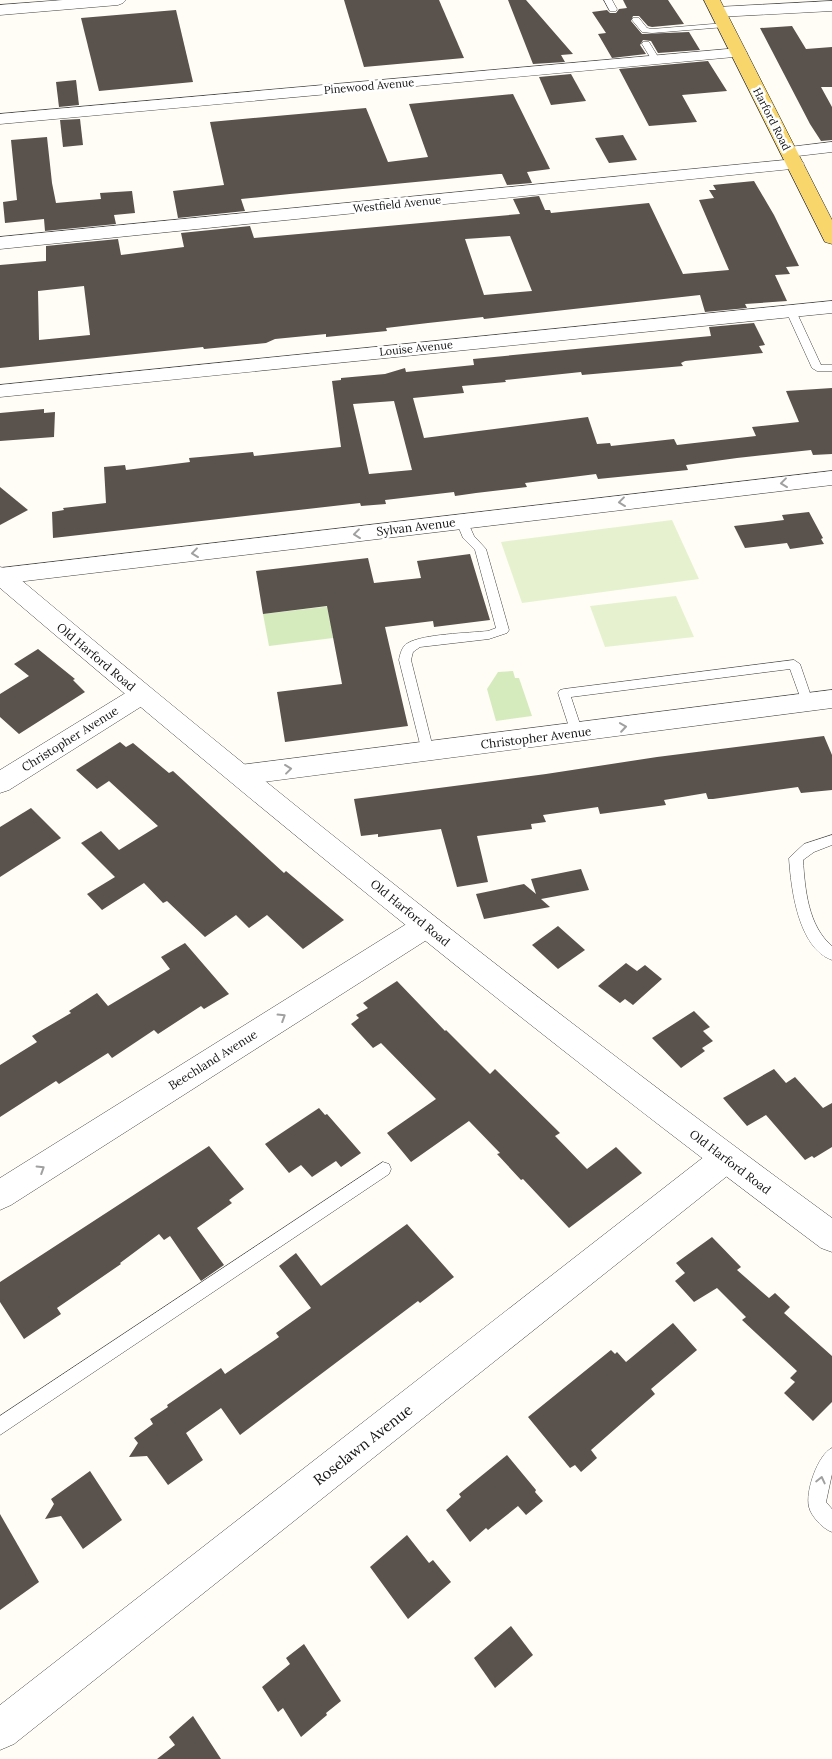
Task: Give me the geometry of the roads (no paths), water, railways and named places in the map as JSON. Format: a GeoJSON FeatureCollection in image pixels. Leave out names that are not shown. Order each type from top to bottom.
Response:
{"type":"FeatureCollection","features":[{"type":"Feature","properties":{"kind":"main road","name":"Harford Road"},"geometry":{"type":"LineString","coordinates":[[718,12],[830,229]]}},
{"type":"Feature","properties":{"kind":"street"},"geometry":{"type":"LineString","coordinates":[[0,10],[118,0]]}},
{"type":"Feature","properties":{"kind":"street"},"geometry":{"type":"LineString","coordinates":[[718,12],[832,6]]}},
{"type":"Feature","properties":{"kind":"street","name":"Pinewood Avenue"},"geometry":{"type":"LineString","coordinates":[[0,119],[739,53]]}},
{"type":"Feature","properties":{"kind":"street","name":"Westfield Avenue"},"geometry":{"type":"LineString","coordinates":[[0,243],[792,158],[832,147]]}},
{"type":"Feature","properties":{"kind":"street","name":"Louise Avenue"},"geometry":{"type":"LineString","coordinates":[[0,391],[832,307]]}},
{"type":"Feature","properties":{"kind":"street","name":"Sylvan Avenue"},"geometry":{"type":"LineString","coordinates":[[0,575],[832,478]]}},
{"type":"Feature","properties":{"kind":"street","name":"Old Harford Road"},"geometry":{"type":"LineString","coordinates":[[0,575],[141,695],[426,926],[725,1159],[832,1237]]}},
{"type":"Feature","properties":{"kind":"street","name":"Christopher Avenue"},"geometry":{"type":"LineString","coordinates":[[0,783],[141,695]]}},
{"type":"Feature","properties":{"kind":"street","name":"Christopher Avenue"},"geometry":{"type":"LineString","coordinates":[[240,775],[832,699]]}},
{"type":"Feature","properties":{"kind":"street","name":"Beechland Avenue"},"geometry":{"type":"LineString","coordinates":[[0,1194],[426,926]]}},
{"type":"Feature","properties":{"kind":"street","name":"Roselawn Avenue"},"geometry":{"type":"LineString","coordinates":[[0,1730],[725,1159]]}},
{"type":"Feature","properties":{"kind":"lane"},"geometry":{"type":"LineString","coordinates":[[608,0],[613,9]]}},
{"type":"Feature","properties":{"kind":"lane"},"geometry":{"type":"LineString","coordinates":[[636,20],[645,30],[652,31],[718,12]]}},
{"type":"Feature","properties":{"kind":"lane"},"geometry":{"type":"LineString","coordinates":[[646,44],[656,60]]}},
{"type":"Feature","properties":{"kind":"lane"},"geometry":{"type":"LineString","coordinates":[[791,311],[817,368],[832,368]]}},
{"type":"Feature","properties":{"kind":"lane"},"geometry":{"type":"LineString","coordinates":[[428,752],[405,660],[406,650],[411,645],[420,642],[489,635],[503,630],[480,550],[469,538],[462,521]]}},
{"type":"Feature","properties":{"kind":"lane"},"geometry":{"type":"LineString","coordinates":[[577,733],[564,694],[794,664],[807,702]]}},
{"type":"Feature","properties":{"kind":"lane"},"geometry":{"type":"LineString","coordinates":[[832,840],[809,848],[796,858],[798,890],[814,934],[824,948],[832,954]]}},
{"type":"Feature","properties":{"kind":"lane"},"geometry":{"type":"LineString","coordinates":[[0,1426],[383,1169]]}},
{"type":"Feature","properties":{"kind":"lane"},"geometry":{"type":"LineString","coordinates":[[832,1457],[822,1474],[816,1505],[832,1524]]}}]}
